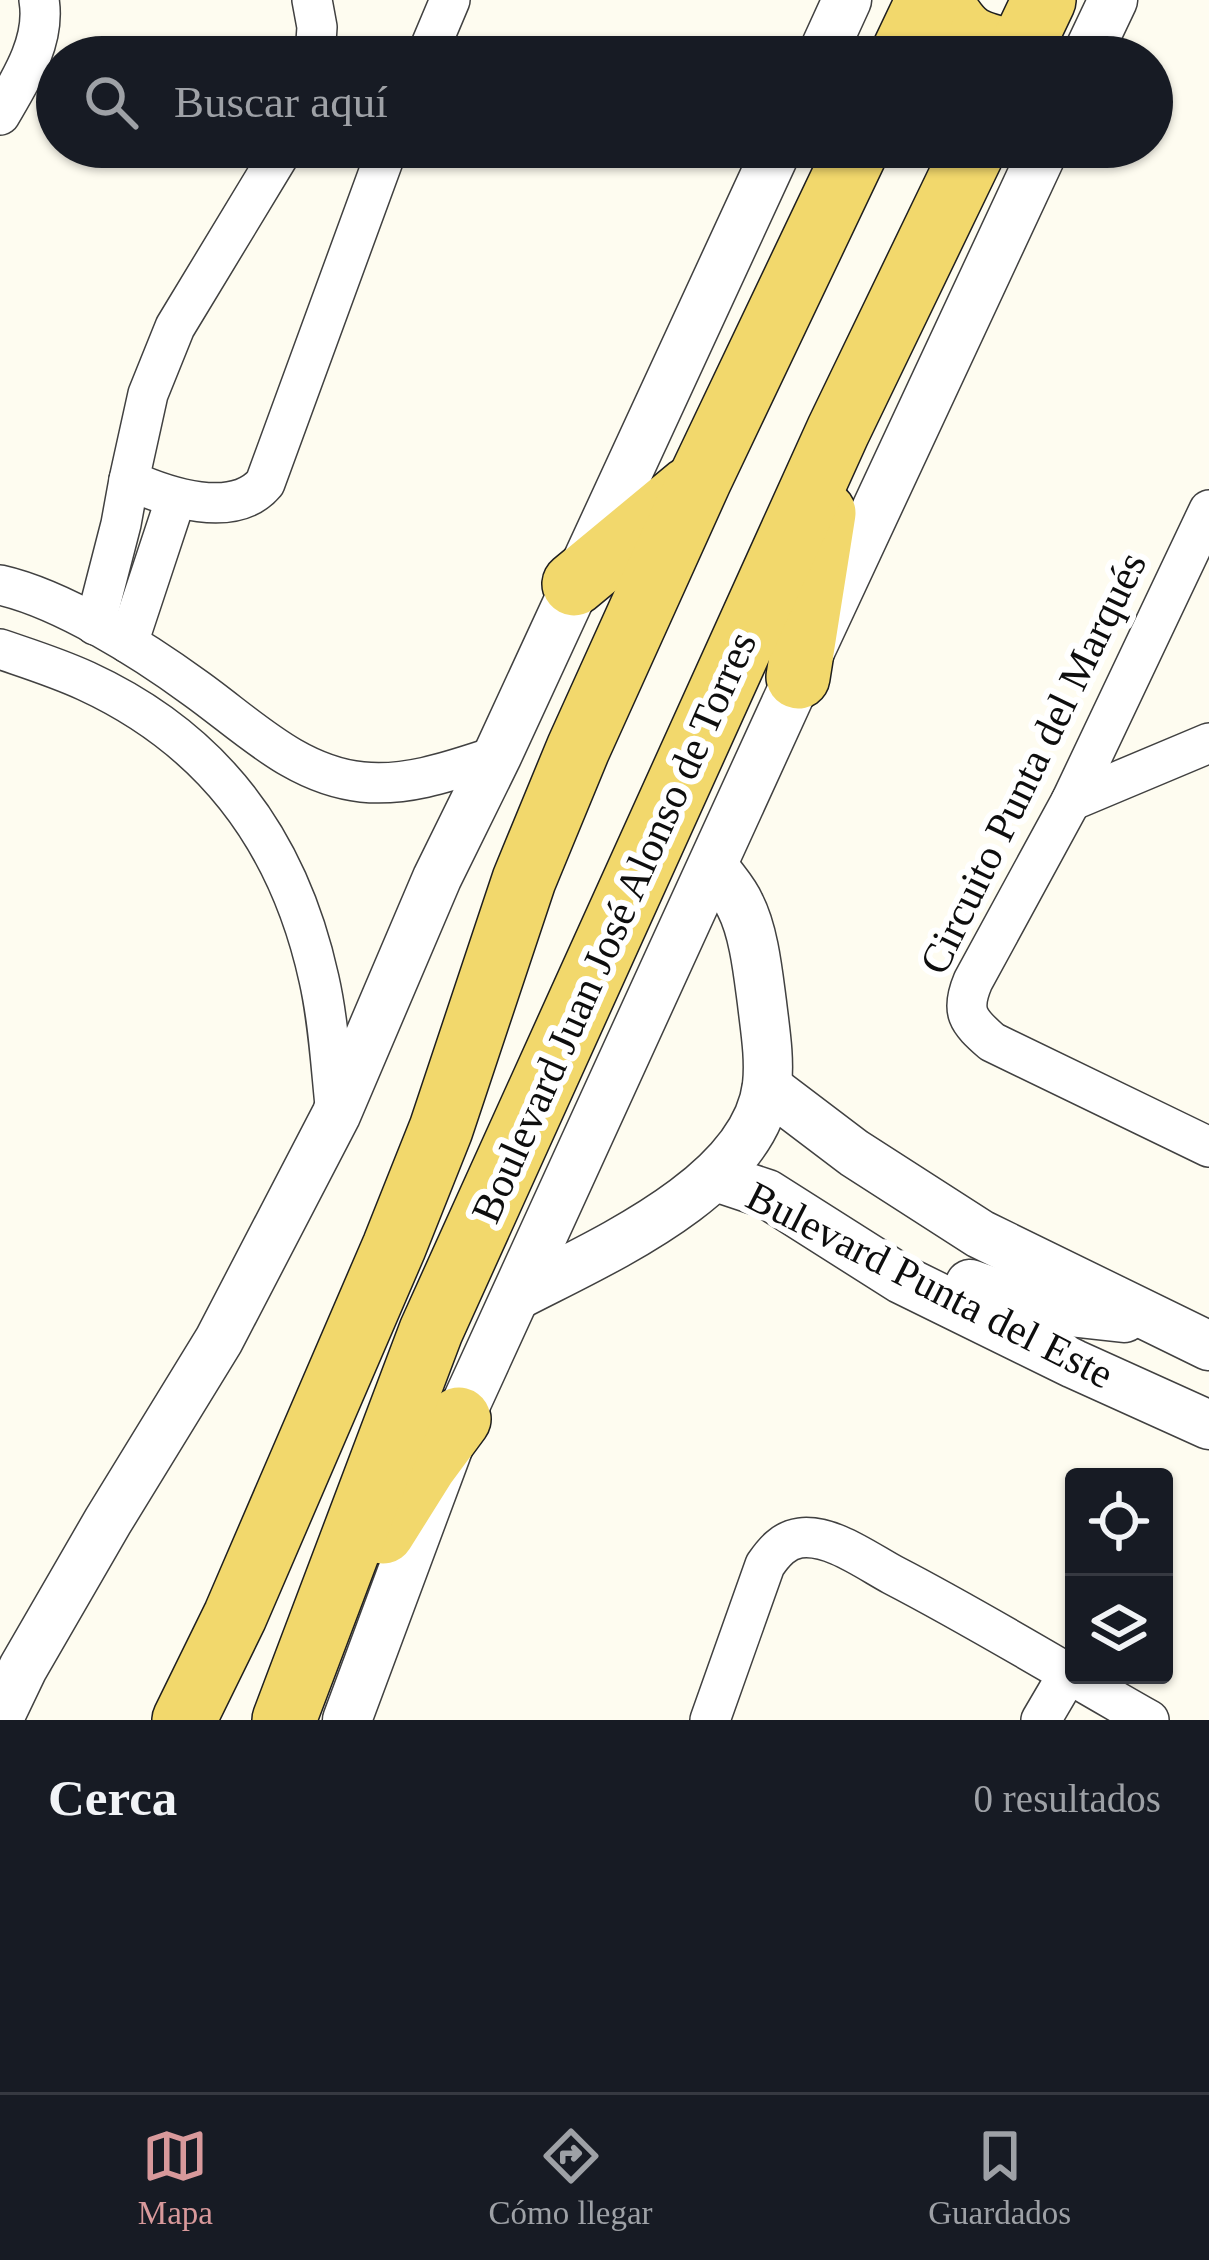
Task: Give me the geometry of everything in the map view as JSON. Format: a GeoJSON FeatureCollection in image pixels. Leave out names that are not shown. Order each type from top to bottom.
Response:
{"type":"FeatureCollection","features":[{"type":"Feature","properties":{"kind":"main road"},"geometry":{"type":"LineString","coordinates":[[911,36],[928,0]]}},
{"type":"Feature","properties":{"kind":"main road"},"geometry":{"type":"LineString","coordinates":[[940,0],[966,36]]}},
{"type":"Feature","properties":{"kind":"main road","name":"Boulevard Juan José Alonso de Torres"},"geometry":{"type":"LineString","coordinates":[[184,1720],[244,1595],[394,1247],[440,1130],[524,880],[578,749],[848,168]]}},
{"type":"Feature","properties":{"kind":"main road","name":"Boulevard Juan José Alonso de Torres"},"geometry":{"type":"LineString","coordinates":[[284,1720],[431,1331],[961,168]]}},
{"type":"Feature","properties":{"kind":"main road"},"geometry":{"type":"LineString","coordinates":[[798,677],[838,431]]}},
{"type":"Feature","properties":{"kind":"main road"},"geometry":{"type":"LineString","coordinates":[[574,584],[700,479]]}},
{"type":"Feature","properties":{"kind":"main road"},"geometry":{"type":"LineString","coordinates":[[310,1652],[399,1504],[460,1419]]}},
{"type":"Feature","properties":{"kind":"street"},"geometry":{"type":"LineString","coordinates":[[38,36],[43,19],[39,0]]}},
{"type":"Feature","properties":{"kind":"street"},"geometry":{"type":"LineString","coordinates":[[312,0],[316,36]]}},
{"type":"Feature","properties":{"kind":"street"},"geometry":{"type":"LineString","coordinates":[[435,36],[450,0]]}},
{"type":"Feature","properties":{"kind":"street"},"geometry":{"type":"LineString","coordinates":[[830,36],[847,0]]}},
{"type":"Feature","properties":{"kind":"street"},"geometry":{"type":"LineString","coordinates":[[1097,36],[1113,0]]}},
{"type":"Feature","properties":{"kind":"street"},"geometry":{"type":"LineString","coordinates":[[0,115],[26,72],[36,41]]}},
{"type":"Feature","properties":{"kind":"street"},"geometry":{"type":"LineString","coordinates":[[111,634],[121,524],[148,394],[175,327],[271,168]]}},
{"type":"Feature","properties":{"kind":"street"},"geometry":{"type":"LineString","coordinates":[[129,480],[176,498],[238,501],[257,494],[266,483],[380,168]]}},
{"type":"Feature","properties":{"kind":"street"},"geometry":{"type":"LineString","coordinates":[[0,1716],[23,1668],[219,1340],[336,1115],[437,878],[768,168]]}},
{"type":"Feature","properties":{"kind":"street"},"geometry":{"type":"LineString","coordinates":[[347,1720],[460,1419],[1035,168]]}},
{"type":"Feature","properties":{"kind":"street"},"geometry":{"type":"LineString","coordinates":[[111,634],[176,498]]}},
{"type":"Feature","properties":{"kind":"street","name":"Circuito Punta del Marqués"},"geometry":{"type":"LineString","coordinates":[[1205,1134],[992,1042],[971,1022],[966,1004],[973,981],[1071,801],[1209,510]]}},
{"type":"Feature","properties":{"kind":"street"},"geometry":{"type":"LineString","coordinates":[[2,595],[111,634],[292,759],[328,775],[364,782],[407,781],[497,755]]}},
{"type":"Feature","properties":{"kind":"street"},"geometry":{"type":"LineString","coordinates":[[0,649],[86,681],[145,714],[214,770],[259,826],[295,895],[320,980],[336,1115]]}},
{"type":"Feature","properties":{"kind":"street"},"geometry":{"type":"LineString","coordinates":[[1071,801],[1209,743]]}},
{"type":"Feature","properties":{"kind":"street","name":"Bulevard Punta del Este"},"geometry":{"type":"LineString","coordinates":[[516,1296],[637,1232],[716,1177],[758,1117],[766,1088],[766,1037],[757,963],[740,905],[714,867]]}},
{"type":"Feature","properties":{"kind":"street","name":"Bulevard Punta del Este"},"geometry":{"type":"LineString","coordinates":[[766,1088],[854,1154],[980,1234],[1209,1346]]}},
{"type":"Feature","properties":{"kind":"street","name":"Bulevard Punta del Este"},"geometry":{"type":"LineString","coordinates":[[716,1177],[767,1194],[901,1279],[1209,1425]]}},
{"type":"Feature","properties":{"kind":"street"},"geometry":{"type":"LineString","coordinates":[[820,1227],[848,1214],[973,1286],[1042,1309],[1158,1322]]}},
{"type":"Feature","properties":{"kind":"street"},"geometry":{"type":"LineString","coordinates":[[710,1720],[765,1565],[775,1551],[802,1538],[844,1549],[970,1615],[1065,1672]]}},
{"type":"Feature","properties":{"kind":"street"},"geometry":{"type":"LineString","coordinates":[[1041,1720],[1065,1679]]}},
{"type":"Feature","properties":{"kind":"street"},"geometry":{"type":"LineString","coordinates":[[1086,1684],[1149,1720]]}}]}
